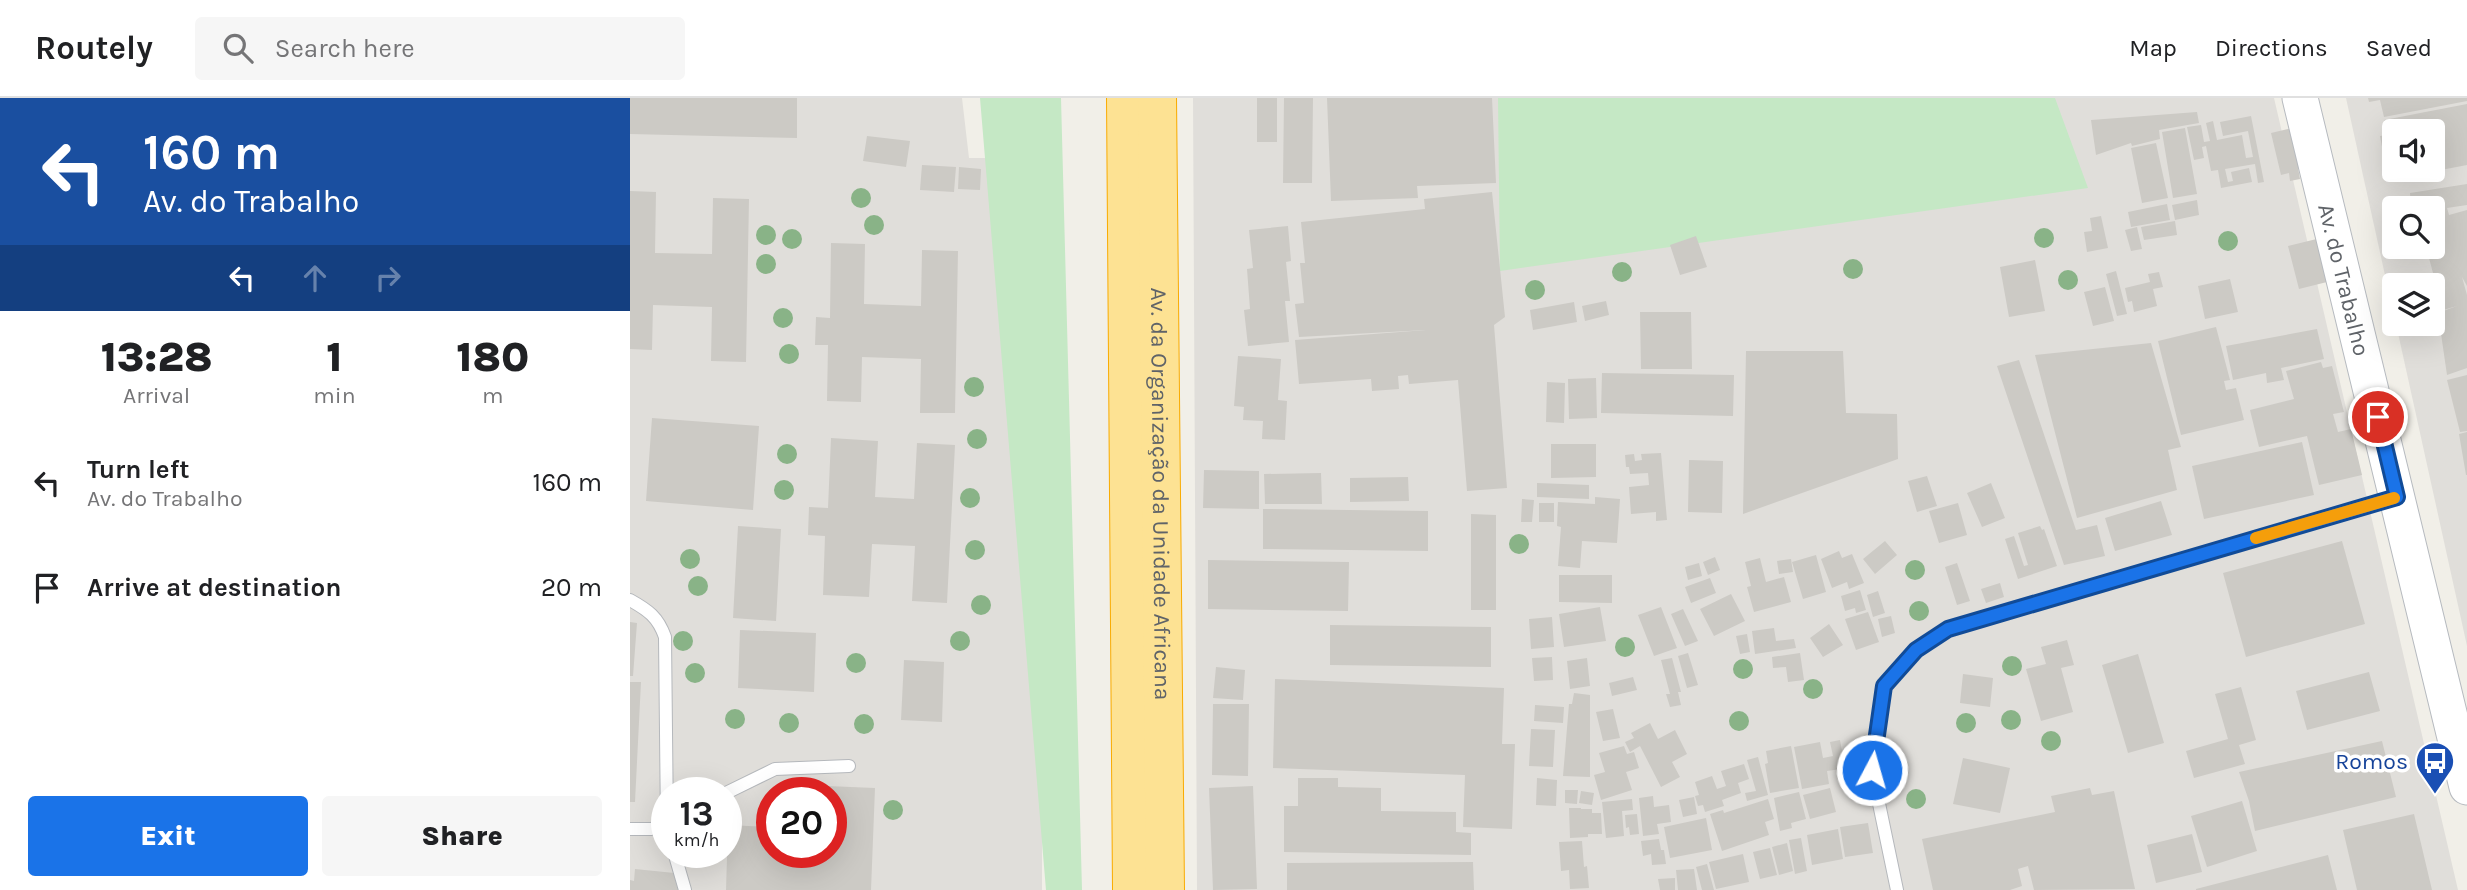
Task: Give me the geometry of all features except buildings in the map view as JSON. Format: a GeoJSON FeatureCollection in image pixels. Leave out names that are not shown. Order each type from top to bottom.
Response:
{"type":"FeatureCollection","features":[{"type":"Feature","properties":{"kind":"highway","name":"Av. da Organização da Unidade Africana"},"geometry":{"type":"LineString","coordinates":[[1126,98],[1132,890]]}},
{"type":"Feature","properties":{"kind":"highway","name":"Av. da Organização da Unidade Africana"},"geometry":{"type":"LineString","coordinates":[[1157,98],[1165,890]]}},
{"type":"Feature","properties":{"kind":"main road","name":"Av. do Trabalho"},"geometry":{"type":"LineString","coordinates":[[2300,98],[2467,787]]}},
{"type":"Feature","properties":{"kind":"lane"},"geometry":{"type":"LineString","coordinates":[[1897,890],[1872,770],[1884,686],[1916,650],[1948,629],[2397,497]]}},
{"type":"Feature","properties":{"kind":"lane"},"geometry":{"type":"LineString","coordinates":[[630,600],[650,611],[660,623],[665,637],[666,777]]}},
{"type":"Feature","properties":{"kind":"lane"},"geometry":{"type":"LineString","coordinates":[[742,785],[775,769],[849,766]]}},
{"type":"Feature","properties":{"kind":"lane"},"geometry":{"type":"LineString","coordinates":[[630,829],[651,829]]}},
{"type":"Feature","properties":{"kind":"lane"},"geometry":{"type":"LineString","coordinates":[[679,868],[685,890]]}},
{"type":"Feature","properties":{"kind":"shaded area"},"geometry":{"type":"Polygon","coordinates":[[[630,98],[962,98],[969,158],[1011,158],[1042,807],[1042,890],[630,890],[630,98]]]}},
{"type":"Feature","properties":{"kind":"shaded area"},"geometry":{"type":"Polygon","coordinates":[[[1193,98],[2274,98],[2458,890],[1197,890],[1193,98]]]}},
{"type":"Feature","properties":{"kind":"shaded area"},"geometry":{"type":"Polygon","coordinates":[[[2346,98],[2467,98],[2467,646],[2399,336],[2445,336],[2445,273],[2385,273],[2346,98]]]}},
{"type":"Feature","properties":{"kind":"green space"},"geometry":{"type":"Polygon","coordinates":[[[980,98],[1061,98],[1082,890],[1046,890],[980,98]]]}},
{"type":"Feature","properties":{"kind":"green space"},"geometry":{"type":"Polygon","coordinates":[[[1498,98],[2055,98],[2088,188],[1500,271],[1498,98]]]}},
{"type":"Feature","properties":{"kind":"slow traffic"},"geometry":{"type":"LineString","coordinates":[[2256,538],[2394,498]]}},
{"type":"Feature","properties":{"kind":"place","name":"Romos"},"geometry":{"type":"Point","coordinates":[2435,795]}},
{"type":"Feature","properties":{"kind":"route"},"geometry":{"type":"LineString","coordinates":[[1872,770],[1884,686],[1916,650],[1948,629],[2397,497],[2378,417]]}}]}
